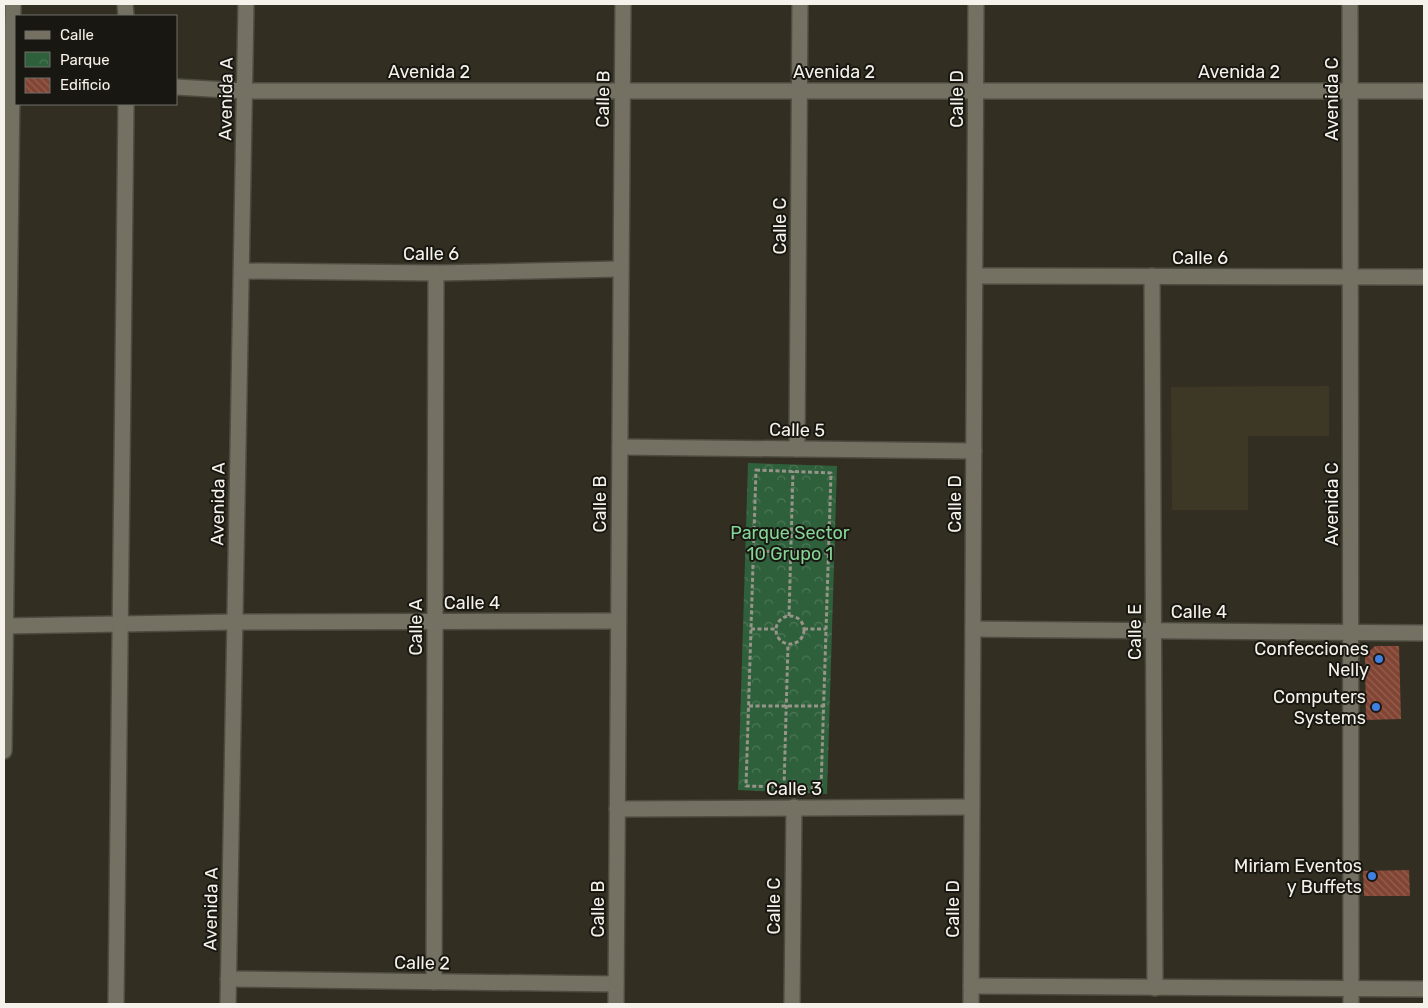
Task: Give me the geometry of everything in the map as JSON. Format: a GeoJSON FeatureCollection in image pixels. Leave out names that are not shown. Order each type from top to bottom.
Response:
{"type":"FeatureCollection","features":[{"type":"Feature","properties":{"kind":"street"},"geometry":{"type":"LineString","coordinates":[[4,751],[13,4]]}},
{"type":"Feature","properties":{"kind":"street","name":"Avenida A"},"geometry":{"type":"LineString","coordinates":[[228,1004],[246,4]]}},
{"type":"Feature","properties":{"kind":"street","name":"Calle B"},"geometry":{"type":"LineString","coordinates":[[616,1004],[623,4]]}},
{"type":"Feature","properties":{"kind":"street","name":"Calle C"},"geometry":{"type":"LineString","coordinates":[[795,449],[800,4]]}},
{"type":"Feature","properties":{"kind":"street","name":"Calle D"},"geometry":{"type":"LineString","coordinates":[[971,1004],[976,4]]}},
{"type":"Feature","properties":{"kind":"street","name":"Avenida C"},"geometry":{"type":"LineString","coordinates":[[1350,4],[1351,1004]]}},
{"type":"Feature","properties":{"kind":"street","name":"Avenida 2"},"geometry":{"type":"LineString","coordinates":[[178,87],[244,91],[1424,91]]}},
{"type":"Feature","properties":{"kind":"street"},"geometry":{"type":"LineString","coordinates":[[116,1004],[126,105]]}},
{"type":"Feature","properties":{"kind":"street","name":"Calle 6"},"geometry":{"type":"LineString","coordinates":[[242,271],[436,273],[620,270]]}},
{"type":"Feature","properties":{"kind":"street","name":"Calle A"},"geometry":{"type":"LineString","coordinates":[[434,982],[436,273]]}},
{"type":"Feature","properties":{"kind":"street","name":"Calle 6"},"geometry":{"type":"LineString","coordinates":[[975,276],[1424,277]]}},
{"type":"Feature","properties":{"kind":"street","name":"Calle E"},"geometry":{"type":"LineString","coordinates":[[1152,276],[1155,988]]}},
{"type":"Feature","properties":{"kind":"street","name":"Calle 5"},"geometry":{"type":"LineString","coordinates":[[620,447],[974,451]]}},
{"type":"Feature","properties":{"kind":"street","name":"Calle 4"},"geometry":{"type":"LineString","coordinates":[[5,626],[235,622],[618,621]]}},
{"type":"Feature","properties":{"kind":"street","name":"Calle 4"},"geometry":{"type":"LineString","coordinates":[[973,629],[1424,633]]}},
{"type":"Feature","properties":{"kind":"street","name":"Calle 3"},"geometry":{"type":"LineString","coordinates":[[617,809],[972,807]]}},
{"type":"Feature","properties":{"kind":"street","name":"Calle C"},"geometry":{"type":"LineString","coordinates":[[788,808],[792,1004]]}},
{"type":"Feature","properties":{"kind":"street","name":"Calle 2"},"geometry":{"type":"LineString","coordinates":[[228,979],[616,984]]}},
{"type":"Feature","properties":{"kind":"street"},"geometry":{"type":"LineString","coordinates":[[971,986],[1424,989]]}},
{"type":"Feature","properties":{"kind":"path"},"geometry":{"type":"LineString","coordinates":[[789,616],[795,449]]}},
{"type":"Feature","properties":{"kind":"path"},"geometry":{"type":"LineString","coordinates":[[756,470],[793,471],[831,473],[822,788],[746,786],[756,470]]}},
{"type":"Feature","properties":{"kind":"path"},"geometry":{"type":"LineString","coordinates":[[753,550],[828,553]]}},
{"type":"Feature","properties":{"kind":"path"},"geometry":{"type":"LineString","coordinates":[[784,616],[789,616],[797,617],[802,622],[804,629],[801,640],[796,644],[788,644],[778,639],[776,629],[779,620],[784,616]]}},
{"type":"Feature","properties":{"kind":"path"},"geometry":{"type":"LineString","coordinates":[[751,629],[776,629]]}},
{"type":"Feature","properties":{"kind":"path"},"geometry":{"type":"LineString","coordinates":[[804,629],[826,629]]}},
{"type":"Feature","properties":{"kind":"path"},"geometry":{"type":"LineString","coordinates":[[788,644],[784,787],[788,808]]}},
{"type":"Feature","properties":{"kind":"path"},"geometry":{"type":"LineString","coordinates":[[749,706],[824,706]]}},
{"type":"Feature","properties":{"kind":"shaded area"},"geometry":{"type":"Polygon","coordinates":[[[1329,386],[1329,436],[1248,436],[1248,510],[1172,510],[1171,387],[1329,386]]]}},
{"type":"Feature","properties":{"kind":"green space","name":"Parque Sector 10 Grupo 1"},"geometry":{"type":"Polygon","coordinates":[[[748,463],[837,466],[827,794],[738,790],[748,463]]]}},
{"type":"Feature","properties":{"kind":"building"},"geometry":{"type":"Polygon","coordinates":[[[1375,646],[1399,646],[1401,719],[1366,720],[1365,656],[1375,646]]]}},
{"type":"Feature","properties":{"kind":"building"},"geometry":{"type":"Polygon","coordinates":[[[1409,870],[1410,896],[1364,896],[1363,871],[1409,870]]]}},
{"type":"Feature","properties":{"kind":"place","name":"Confecciones Nelly"},"geometry":{"type":"Point","coordinates":[1379,659]}},
{"type":"Feature","properties":{"kind":"place","name":"Computers Systems"},"geometry":{"type":"Point","coordinates":[1376,707]}},
{"type":"Feature","properties":{"kind":"place","name":"Miriam Eventos y Buffets"},"geometry":{"type":"Point","coordinates":[1372,876]}}]}
